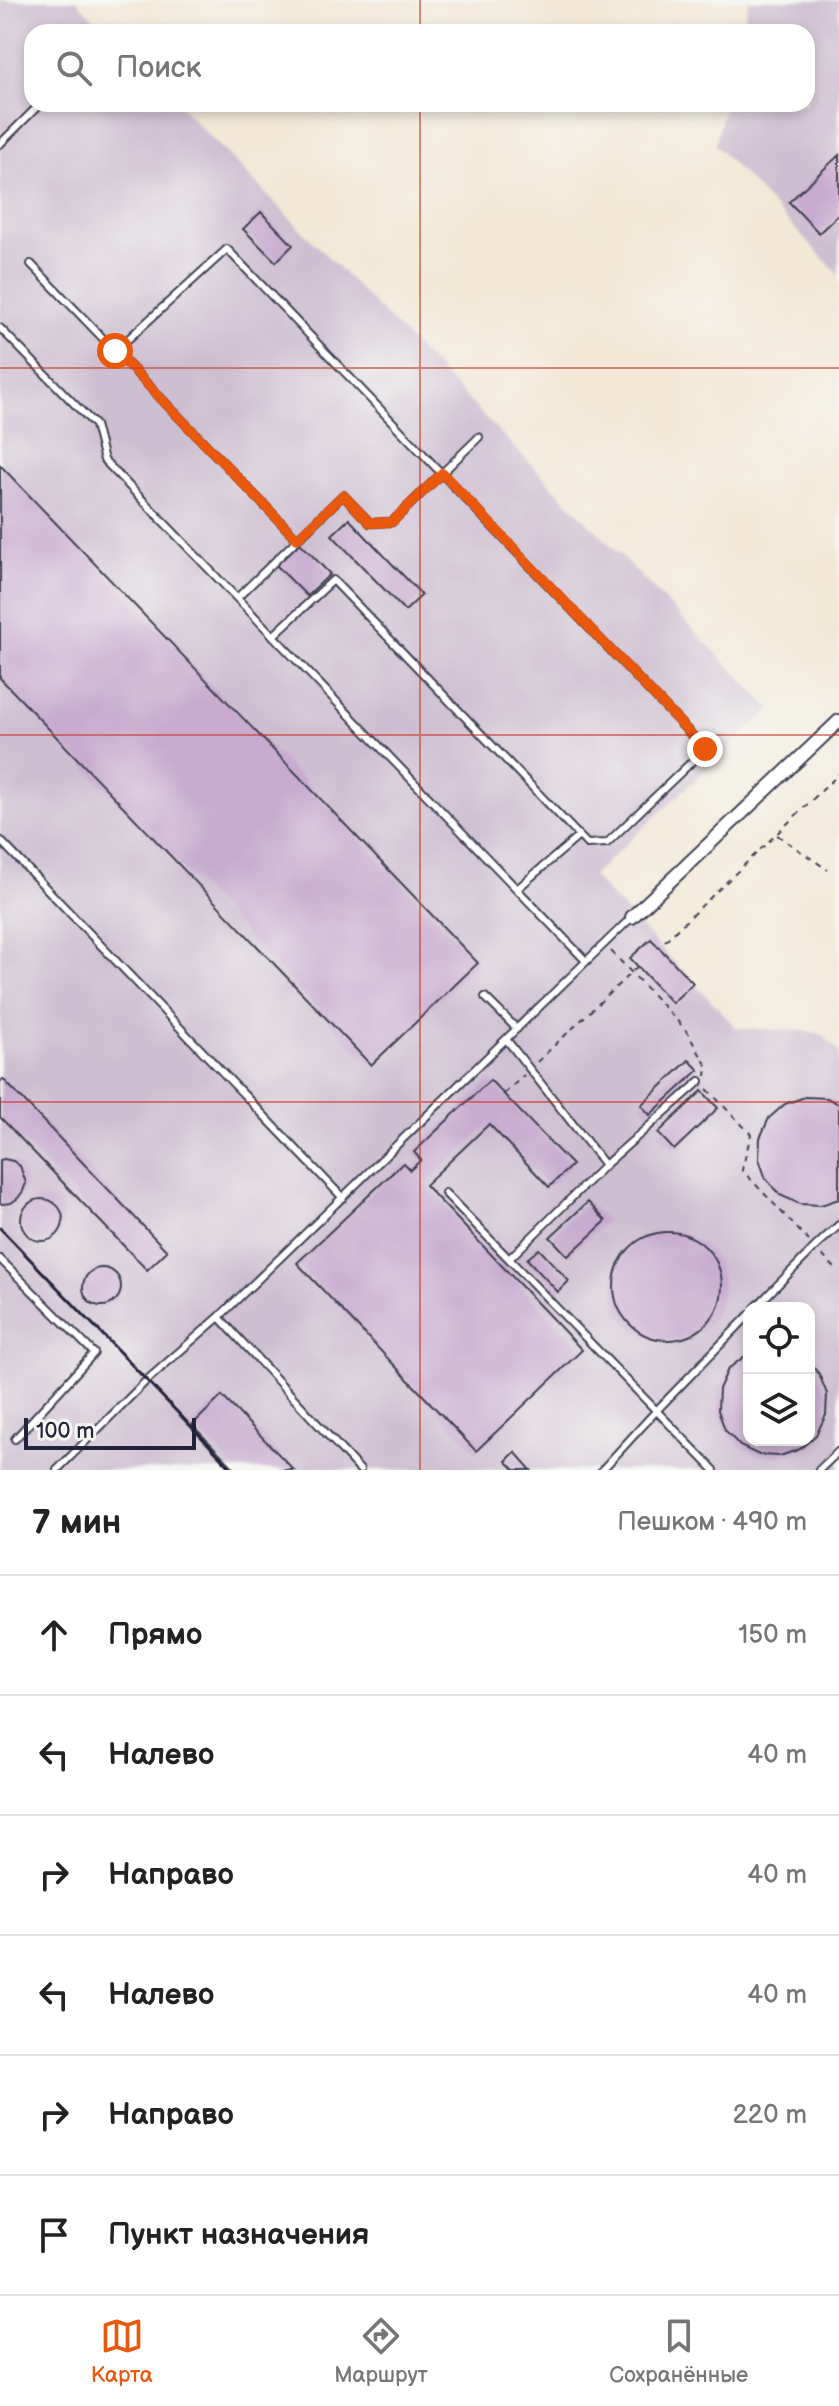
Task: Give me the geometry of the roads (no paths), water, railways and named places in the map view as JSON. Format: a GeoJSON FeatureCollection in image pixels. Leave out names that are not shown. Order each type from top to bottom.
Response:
{"type":"FeatureCollection","features":[{"type":"Feature","properties":{"kind":"street"},"geometry":{"type":"LineString","coordinates":[[632,917],[839,721]]}},
{"type":"Feature","properties":{"kind":"lane"},"geometry":{"type":"LineString","coordinates":[[0,144],[32,112]]}},
{"type":"Feature","properties":{"kind":"lane"},"geometry":{"type":"LineString","coordinates":[[115,351],[227,249],[705,749],[607,843],[587,844],[333,580],[273,636]]}},
{"type":"Feature","properties":{"kind":"lane"},"geometry":{"type":"LineString","coordinates":[[31,264],[297,539]]}},
{"type":"Feature","properties":{"kind":"lane"},"geometry":{"type":"LineString","coordinates":[[0,328],[95,425],[104,460],[586,961]]}},
{"type":"Feature","properties":{"kind":"lane"},"geometry":{"type":"LineString","coordinates":[[237,598],[343,495],[370,523],[392,522],[479,437]]}},
{"type":"Feature","properties":{"kind":"lane"},"geometry":{"type":"LineString","coordinates":[[517,889],[579,836]]}},
{"type":"Feature","properties":{"kind":"lane"},"geometry":{"type":"LineString","coordinates":[[0,840],[343,1198]]}},
{"type":"Feature","properties":{"kind":"lane"},"geometry":{"type":"LineString","coordinates":[[57,1470],[146,1381],[219,1317],[632,917]]}},
{"type":"Feature","properties":{"kind":"lane"},"geometry":{"type":"LineString","coordinates":[[485,997],[517,1029]]}},
{"type":"Feature","properties":{"kind":"lane"},"geometry":{"type":"LineString","coordinates":[[506,1039],[605,1165]]}},
{"type":"Feature","properties":{"kind":"lane"},"geometry":{"type":"LineString","coordinates":[[510,1258],[605,1165],[700,1081]]}},
{"type":"Feature","properties":{"kind":"lane"},"geometry":{"type":"LineString","coordinates":[[445,1193],[714,1470]]}},
{"type":"Feature","properties":{"kind":"lane"},"geometry":{"type":"LineString","coordinates":[[761,1302],[839,1225]]}},
{"type":"Feature","properties":{"kind":"lane"},"geometry":{"type":"LineString","coordinates":[[0,1259],[94,1353],[15,1439]]}},
{"type":"Feature","properties":{"kind":"lane"},"geometry":{"type":"LineString","coordinates":[[219,1317],[360,1470]]}},
{"type":"Feature","properties":{"kind":"lane"},"geometry":{"type":"LineString","coordinates":[[602,1470],[743,1321]]}},
{"type":"Feature","properties":{"kind":"lane"},"geometry":{"type":"LineString","coordinates":[[819,1470],[839,1451]]}},
{"type":"Feature","properties":{"kind":"railway"},"geometry":{"type":"LineString","coordinates":[[0,1228],[233,1470]]}}]}
